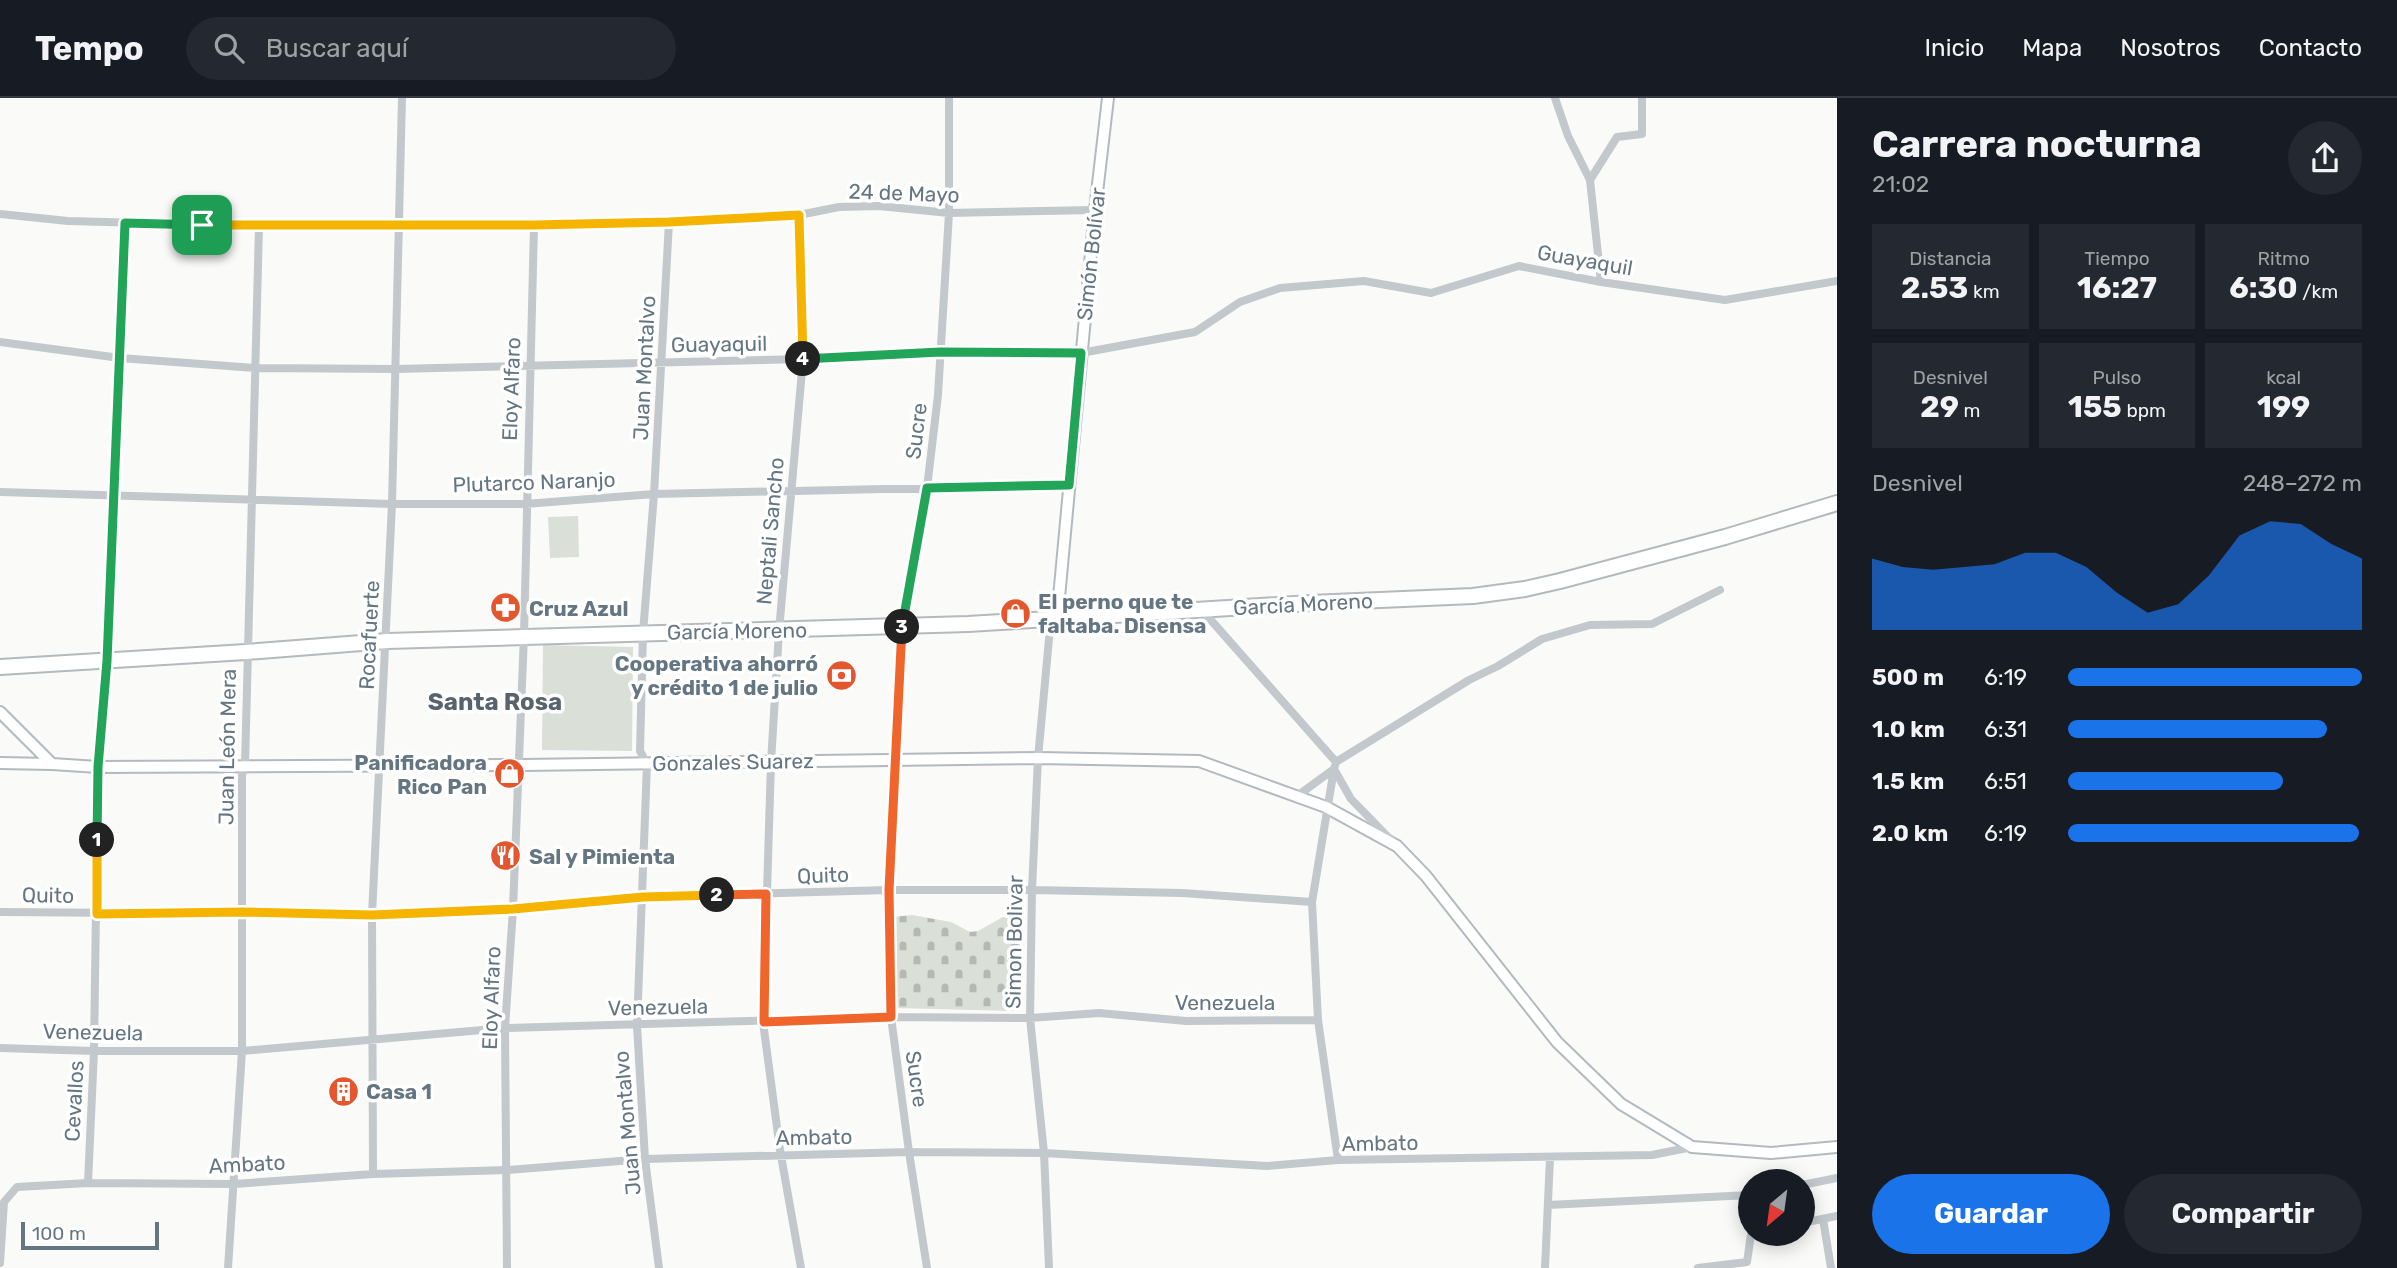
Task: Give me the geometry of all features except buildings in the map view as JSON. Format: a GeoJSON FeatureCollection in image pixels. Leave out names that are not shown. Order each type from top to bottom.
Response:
{"type":"FeatureCollection","features":[{"type":"Feature","properties":{"kind":"highway","name":"García Moreno"},"geometry":{"type":"LineString","coordinates":[[0,667],[387,641],[902,626],[1473,596],[1560,581],[1725,537],[1837,503]]}},
{"type":"Feature","properties":{"kind":"street","name":"Rocafuerte"},"geometry":{"type":"LineString","coordinates":[[373,1174],[372,915],[387,641],[402,98]]}},
{"type":"Feature","properties":{"kind":"street","name":"Sucre"},"geometry":{"type":"LineString","coordinates":[[927,1268],[891,1017],[889,890],[902,626],[927,488],[938,395],[949,213],[949,98]]}},
{"type":"Feature","properties":{"kind":"street","name":"Simón Bolívar"},"geometry":{"type":"LineString","coordinates":[[1057,619],[1108,98]]}},
{"type":"Feature","properties":{"kind":"street"},"geometry":{"type":"LineString","coordinates":[[1555,98],[1568,135],[1590,180],[1601,282]]}},
{"type":"Feature","properties":{"kind":"street"},"geometry":{"type":"LineString","coordinates":[[1590,180],[1618,137],[1642,134],[1642,98]]}},
{"type":"Feature","properties":{"kind":"street","name":"24 de Mayo"},"geometry":{"type":"LineString","coordinates":[[0,214],[68,221],[259,226],[534,225],[799,215],[839,207],[879,206],[949,213],[1095,210]]}},
{"type":"Feature","properties":{"kind":"street","name":"Neptali Sancho"},"geometry":{"type":"LineString","coordinates":[[799,215],[803,359],[790,491],[771,762],[764,1022],[781,1155],[801,1268]]}},
{"type":"Feature","properties":{"kind":"street","name":"Juan Montalvo"},"geometry":{"type":"LineString","coordinates":[[659,1268],[645,1159],[637,1026],[647,764],[640,751],[643,633],[654,494],[669,222]]}},
{"type":"Feature","properties":{"kind":"street","name":"Cevallos"},"geometry":{"type":"LineString","coordinates":[[88,1183],[94,1051],[98,767],[107,661],[125,223]]}},
{"type":"Feature","properties":{"kind":"street","name":"Eloy Alfaro"},"geometry":{"type":"LineString","coordinates":[[507,1268],[505,1028],[513,909],[524,635],[534,225]]}},
{"type":"Feature","properties":{"kind":"street","name":"Juan León Mera"},"geometry":{"type":"LineString","coordinates":[[228,1268],[242,1051],[242,775],[245,766],[259,226]]}},
{"type":"Feature","properties":{"kind":"street","name":"Guayaquil"},"geometry":{"type":"LineString","coordinates":[[0,342],[120,358],[256,368],[396,369],[662,363],[940,352],[1081,353],[1195,332],[1240,302],[1280,288],[1364,281],[1431,293],[1519,266],[1601,282],[1725,300],[1837,281]]}},
{"type":"Feature","properties":{"kind":"street","name":"Plutarco Naranjo"},"geometry":{"type":"LineString","coordinates":[[0,492],[392,504],[526,504],[654,494],[1069,485]]}},
{"type":"Feature","properties":{"kind":"street"},"geometry":{"type":"LineString","coordinates":[[1297,796],[1335,766],[1469,680],[1542,639],[1590,625],[1652,624],[1720,590]]}},
{"type":"Feature","properties":{"kind":"street"},"geometry":{"type":"LineString","coordinates":[[1202,610],[1335,766],[1351,799],[1397,846]]}},
{"type":"Feature","properties":{"kind":"street","name":"Simon Bolivar"},"geometry":{"type":"LineString","coordinates":[[1049,1268],[1044,1153],[1030,1018],[1038,758],[1050,628],[1057,619]]}},
{"type":"Feature","properties":{"kind":"street"},"geometry":{"type":"LineString","coordinates":[[0,712],[52,764]]}},
{"type":"Feature","properties":{"kind":"street","name":"Gonzales Suarez"},"geometry":{"type":"LineString","coordinates":[[0,763],[98,767],[647,764],[1038,758],[1199,761],[1326,807],[1397,846],[1426,876],[1557,1042],[1621,1104],[1692,1147]]}},
{"type":"Feature","properties":{"kind":"street"},"geometry":{"type":"LineString","coordinates":[[1335,766],[1312,902],[1318,1020],[1338,1160]]}},
{"type":"Feature","properties":{"kind":"street","name":"Quito"},"geometry":{"type":"LineString","coordinates":[[0,912],[372,915],[513,909],[643,897],[889,890],[1182,893],[1312,902]]}},
{"type":"Feature","properties":{"kind":"street","name":"Venezuela"},"geometry":{"type":"LineString","coordinates":[[0,1048],[242,1051],[505,1028],[891,1017],[1030,1018],[1099,1013],[1186,1021],[1318,1020]]}},
{"type":"Feature","properties":{"kind":"street"},"geometry":{"type":"LineString","coordinates":[[1692,1147],[1770,1153],[1837,1147]]}},
{"type":"Feature","properties":{"kind":"street","name":"Ambato"},"geometry":{"type":"LineString","coordinates":[[0,1263],[4,1202],[17,1188],[88,1183],[234,1184],[373,1174],[508,1170],[645,1159],[909,1152],[1044,1153],[1267,1166],[1338,1160],[1652,1155],[1692,1147]]}},
{"type":"Feature","properties":{"kind":"street"},"geometry":{"type":"LineString","coordinates":[[1545,1268],[1550,1158]]}},
{"type":"Feature","properties":{"kind":"street"},"geometry":{"type":"LineString","coordinates":[[1815,1182],[1837,1178]]}},
{"type":"Feature","properties":{"kind":"street"},"geometry":{"type":"LineString","coordinates":[[1548,1205],[1738,1196]]}},
{"type":"Feature","properties":{"kind":"street"},"geometry":{"type":"LineString","coordinates":[[1815,1221],[1837,1216]]}},
{"type":"Feature","properties":{"kind":"street"},"geometry":{"type":"LineString","coordinates":[[1823,1219],[1831,1268]]}},
{"type":"Feature","properties":{"kind":"street"},"geometry":{"type":"LineString","coordinates":[[1698,1268],[1747,1262],[1749,1246]]}},
{"type":"Feature","properties":{"kind":"green space"},"geometry":{"type":"Polygon","coordinates":[[[578,516],[579,557],[550,558],[548,517],[578,516]]]}},
{"type":"Feature","properties":{"kind":"green space"},"geometry":{"type":"Polygon","coordinates":[[[543,645],[633,647],[632,751],[542,750],[543,645]]]}},
{"type":"Feature","properties":{"kind":"green space"},"geometry":{"type":"Polygon","coordinates":[[[912,915],[951,922],[970,932],[978,931],[1003,917],[1021,916],[1018,1007],[1013,1011],[895,1008],[894,917],[912,915]]]}},
{"type":"Feature","properties":{"kind":"place","name":"Cruz Azul"},"geometry":{"type":"Point","coordinates":[506,608]}},
{"type":"Feature","properties":{"kind":"place","name":"El perno que te faltaba. Disensa"},"geometry":{"type":"Point","coordinates":[1015,613]}},
{"type":"Feature","properties":{"kind":"place","name":"Cooperativa ahorró y crédito 1 de julio"},"geometry":{"type":"Point","coordinates":[841,675]}},
{"type":"Feature","properties":{"kind":"place","name":"Panificadora Rico Pan"},"geometry":{"type":"Point","coordinates":[510,774]}},
{"type":"Feature","properties":{"kind":"place","name":"Sal y Pimienta"},"geometry":{"type":"Point","coordinates":[506,856]}},
{"type":"Feature","properties":{"kind":"place","name":"Casa 1"},"geometry":{"type":"Point","coordinates":[343,1091]}},
{"type":"Feature","properties":{"kind":"district","name":"Santa Rosa"},"geometry":{"type":"Point","coordinates":[495,702]}},
{"type":"Feature","properties":{"kind":"route"},"geometry":{"type":"LineString","coordinates":[[799,215],[803,359],[940,352],[1081,353],[1069,485],[927,488],[902,626],[889,890],[891,1017],[764,1022],[766,894],[643,897],[513,909],[372,915],[243,912],[97,914],[98,767],[107,661],[125,223],[202,225],[534,225],[799,215]]}}]}
